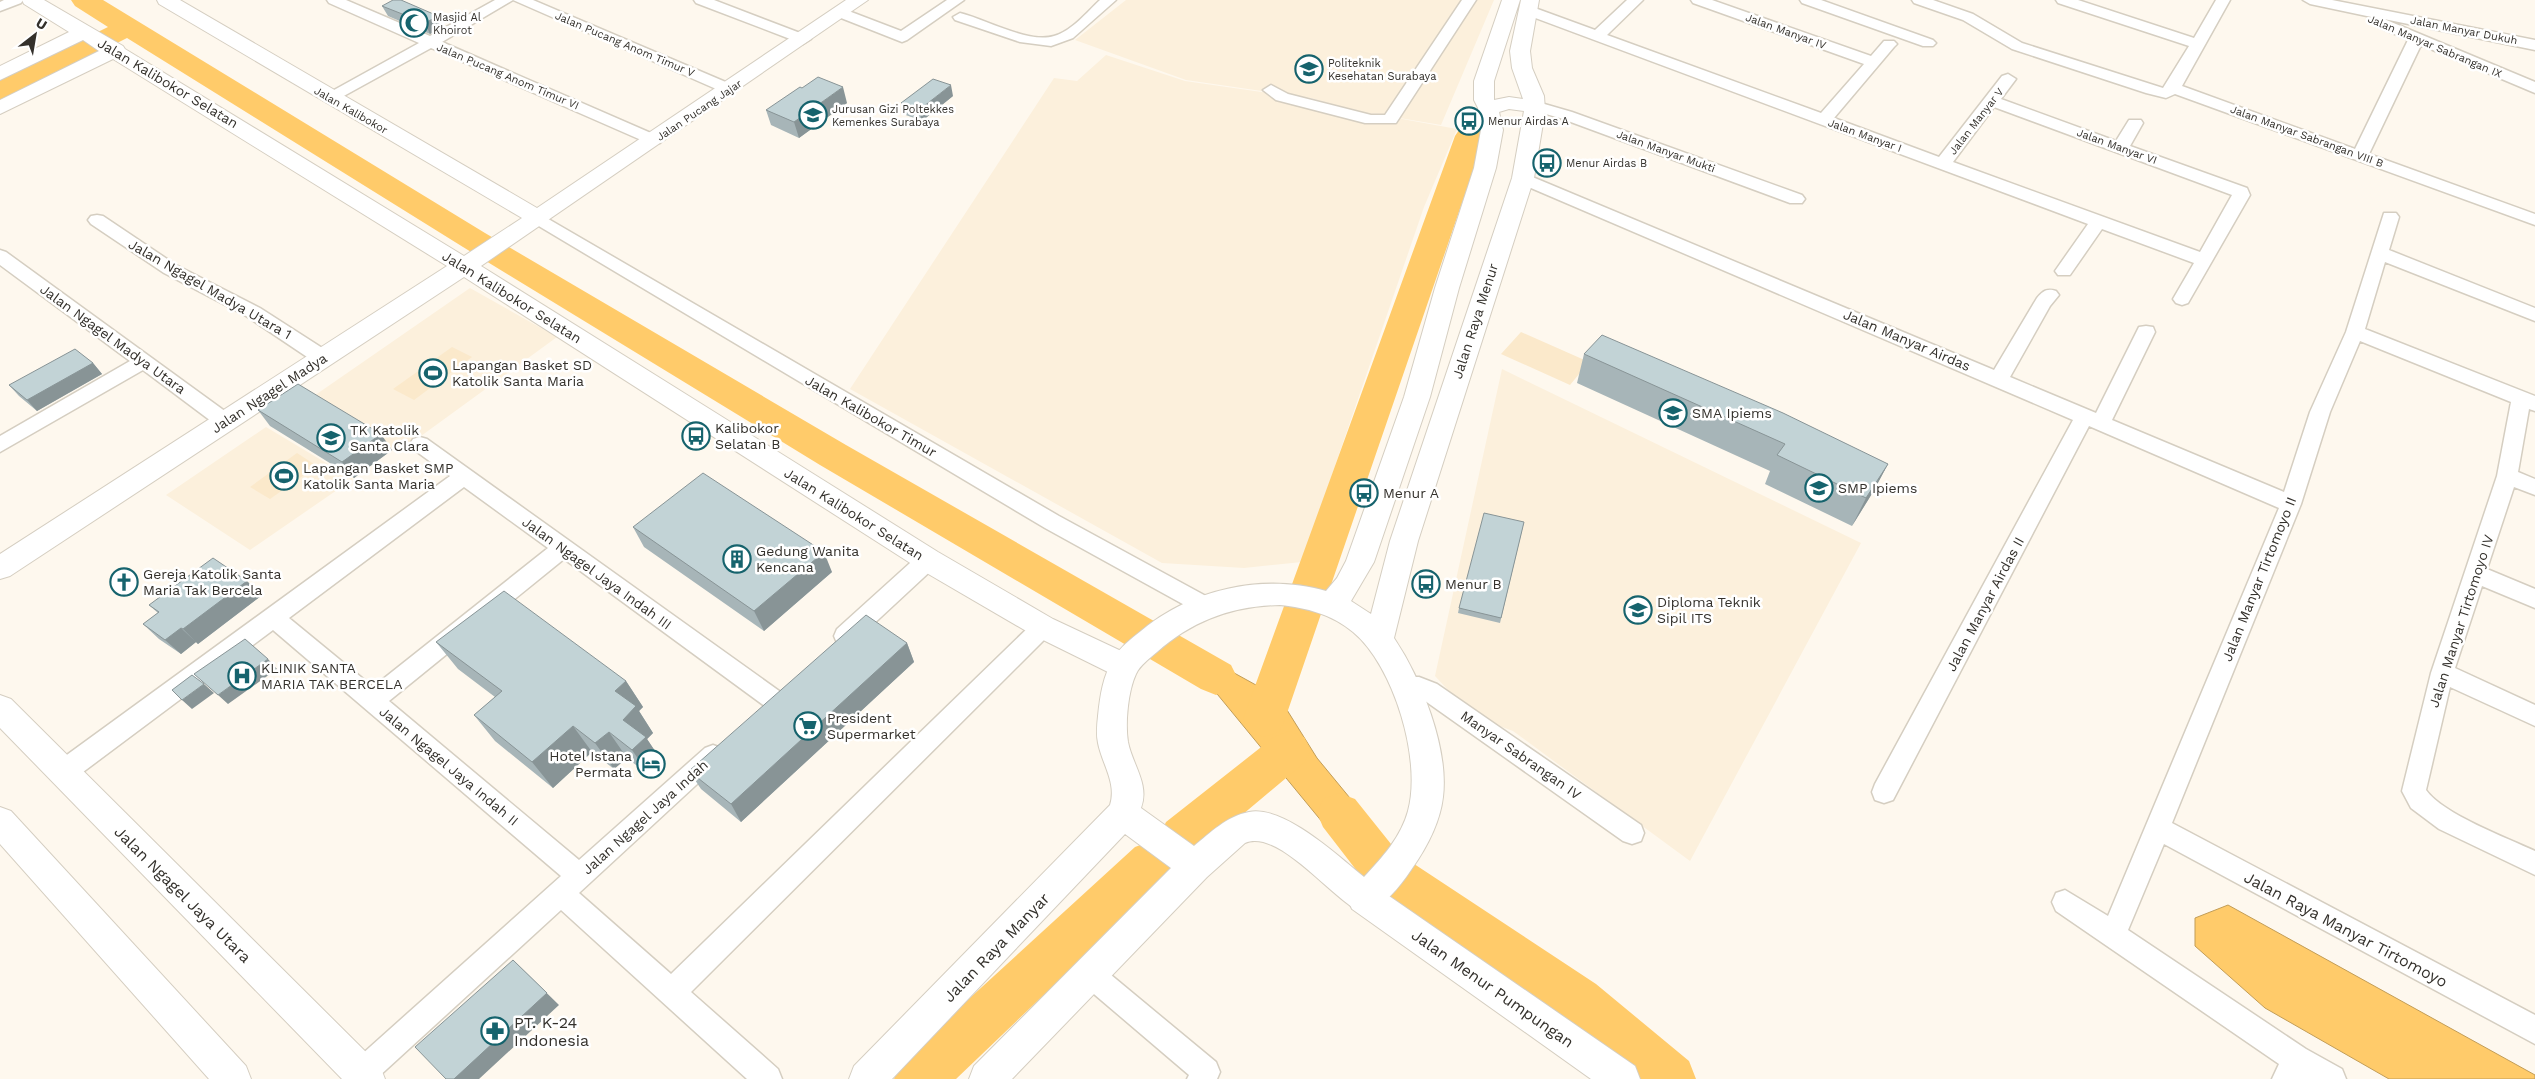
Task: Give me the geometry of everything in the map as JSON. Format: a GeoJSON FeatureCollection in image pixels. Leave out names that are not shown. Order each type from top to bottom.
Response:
{"type":"FeatureCollection","features":[{"type":"Feature","properties":{"kind":"street","name":"Jalan Kalibokor Selatan"},"geometry":{"type":"LineString","coordinates":[[31,0],[473,261],[928,560],[1043,627],[1127,663]]}},
{"type":"Feature","properties":{"kind":"street","name":"Jalan Kalibokor"},"geometry":{"type":"LineString","coordinates":[[166,0],[538,218]]}},
{"type":"Feature","properties":{"kind":"street","name":"Jalan Pucang Anom Timur VI"},"geometry":{"type":"LineString","coordinates":[[334,0],[654,140]]}},
{"type":"Feature","properties":{"kind":"street"},"geometry":{"type":"LineString","coordinates":[[331,98],[506,0]]}},
{"type":"Feature","properties":{"kind":"street","name":"Jalan Pucang Anom Timur V"},"geometry":{"type":"LineString","coordinates":[[520,0],[729,89]]}},
{"type":"Feature","properties":{"kind":"street"},"geometry":{"type":"LineString","coordinates":[[701,0],[803,38]]}},
{"type":"Feature","properties":{"kind":"street","name":"Jalan Pucang Jajar"},"geometry":{"type":"LineString","coordinates":[[538,218],[859,0]]}},
{"type":"Feature","properties":{"kind":"street"},"geometry":{"type":"LineString","coordinates":[[841,13],[902,37],[957,0]]}},
{"type":"Feature","properties":{"kind":"street"},"geometry":{"type":"LineString","coordinates":[[1087,0],[1106,3]]}},
{"type":"Feature","properties":{"kind":"street"},"geometry":{"type":"LineString","coordinates":[[1271,90],[1278,96],[1362,118],[1375,121],[1390,120],[1470,0]]}},
{"type":"Feature","properties":{"kind":"street"},"geometry":{"type":"LineString","coordinates":[[1597,36],[1636,0]]}},
{"type":"Feature","properties":{"kind":"street","name":"Jalan Manyar IV"},"geometry":{"type":"LineString","coordinates":[[1698,0],[1874,62]]}},
{"type":"Feature","properties":{"kind":"street"},"geometry":{"type":"LineString","coordinates":[[1807,0],[1928,43]]}},
{"type":"Feature","properties":{"kind":"street"},"geometry":{"type":"LineString","coordinates":[[1848,14],[1861,0]]}},
{"type":"Feature","properties":{"kind":"street"},"geometry":{"type":"LineString","coordinates":[[1919,0],[1968,17],[1994,34],[2023,48],[2156,92],[2168,92],[2173,88],[2223,0]]}},
{"type":"Feature","properties":{"kind":"street"},"geometry":{"type":"LineString","coordinates":[[2063,0],[2198,44]]}},
{"type":"Feature","properties":{"kind":"street"},"geometry":{"type":"LineString","coordinates":[[2310,0],[2334,6]]}},
{"type":"Feature","properties":{"kind":"street"},"geometry":{"type":"LineString","coordinates":[[960,16],[1031,40],[1056,41],[1106,3]]}},
{"type":"Feature","properties":{"kind":"street"},"geometry":{"type":"LineString","coordinates":[[1313,599],[1346,586],[1360,562],[1417,397],[1490,151],[1492,130],[1488,108],[1484,100],[1484,81],[1523,3]]}},
{"type":"Feature","properties":{"kind":"street","name":"Jalan Manyar I"},"geometry":{"type":"LineString","coordinates":[[1523,3],[1597,36],[2097,223],[2203,260]]}},
{"type":"Feature","properties":{"kind":"street","name":"Jalan Raya Menur"},"geometry":{"type":"LineString","coordinates":[[1379,640],[1404,541],[1523,178],[1534,125],[1534,106],[1532,90],[1526,79],[1518,46],[1523,3]]}},
{"type":"Feature","properties":{"kind":"street","name":"Jalan Manyar Sabrangan IX"},"geometry":{"type":"LineString","coordinates":[[2334,6],[2417,38],[2535,88]]}},
{"type":"Feature","properties":{"kind":"street","name":"Jalan Manyar Dukuh"},"geometry":{"type":"LineString","coordinates":[[2334,6],[2535,45]]}},
{"type":"Feature","properties":{"kind":"street"},"geometry":{"type":"LineString","coordinates":[[0,74],[87,34]]}},
{"type":"Feature","properties":{"kind":"street"},"geometry":{"type":"LineString","coordinates":[[2360,156],[2417,38]]}},
{"type":"Feature","properties":{"kind":"street"},"geometry":{"type":"LineString","coordinates":[[1824,120],[1889,44]]}},
{"type":"Feature","properties":{"kind":"street"},"geometry":{"type":"LineString","coordinates":[[0,108],[114,49]]}},
{"type":"Feature","properties":{"kind":"street"},"geometry":{"type":"LineString","coordinates":[[1484,81],[1495,85],[1508,86],[1521,83],[1526,79]]}},
{"type":"Feature","properties":{"kind":"street","name":"Jalan Manyar V"},"geometry":{"type":"LineString","coordinates":[[1943,164],[2008,79]]}},
{"type":"Feature","properties":{"kind":"street","name":"Jalan Manyar Sabrangan VIII B"},"geometry":{"type":"LineString","coordinates":[[2173,88],[2535,220]]}},
{"type":"Feature","properties":{"kind":"street","name":"Jalan Manyar VI"},"geometry":{"type":"LineString","coordinates":[[1992,100],[2237,189],[2242,193],[2203,260]]}},
{"type":"Feature","properties":{"kind":"street"},"geometry":{"type":"LineString","coordinates":[[1488,108],[1509,103],[1534,106]]}},
{"type":"Feature","properties":{"kind":"street","name":"Jalan Manyar Mukti"},"geometry":{"type":"LineString","coordinates":[[1534,106],[1566,115],[1796,199]]}},
{"type":"Feature","properties":{"kind":"street"},"geometry":{"type":"LineString","coordinates":[[2121,147],[2135,123]]}},
{"type":"Feature","properties":{"kind":"street","name":"Jalan Manyar Airdas"},"geometry":{"type":"LineString","coordinates":[[1523,178],[2291,504]]}},
{"type":"Feature","properties":{"kind":"street","name":"Jalan Manyar Tirtomoyo II"},"geometry":{"type":"LineString","coordinates":[[2113,936],[2156,827],[2291,504],[2320,412],[2355,332],[2390,217]]}},
{"type":"Feature","properties":{"kind":"street","name":"Jalan Ngagel Madya"},"geometry":{"type":"LineString","coordinates":[[0,568],[538,218]]}},
{"type":"Feature","properties":{"kind":"street","name":"Jalan Kalibokor Timur"},"geometry":{"type":"LineString","coordinates":[[538,218],[1052,522],[1207,608]]}},
{"type":"Feature","properties":{"kind":"street","name":"Jalan Ngagel Madya Utara 1"},"geometry":{"type":"LineString","coordinates":[[97,220],[170,269],[253,312],[322,358]]}},
{"type":"Feature","properties":{"kind":"street"},"geometry":{"type":"LineString","coordinates":[[2064,270],[2097,223]]}},
{"type":"Feature","properties":{"kind":"street"},"geometry":{"type":"LineString","coordinates":[[2379,253],[2535,315]]}},
{"type":"Feature","properties":{"kind":"street","name":"Jalan Ngagel Madya Utara"},"geometry":{"type":"LineString","coordinates":[[0,256],[226,422]]}},
{"type":"Feature","properties":{"kind":"street"},"geometry":{"type":"LineString","coordinates":[[2182,299],[2203,260]]}},
{"type":"Feature","properties":{"kind":"street"},"geometry":{"type":"LineString","coordinates":[[1451,278],[1487,284]]}},
{"type":"Feature","properties":{"kind":"street"},"geometry":{"type":"LineString","coordinates":[[1999,379],[2043,302],[2050,295]]}},
{"type":"Feature","properties":{"kind":"street","name":"Jalan Manyar Airdas II"},"geometry":{"type":"LineString","coordinates":[[1884,792],[2093,419],[2146,332]]}},
{"type":"Feature","properties":{"kind":"street"},"geometry":{"type":"LineString","coordinates":[[2355,332],[2528,402]]}},
{"type":"Feature","properties":{"kind":"street"},"geometry":{"type":"LineString","coordinates":[[0,445],[144,362]]}},
{"type":"Feature","properties":{"kind":"street","name":"Jalan Manyar Tirtomoyo IV"},"geometry":{"type":"LineString","coordinates":[[2528,402],[2476,574],[2442,673],[2414,785],[2416,798],[2432,813],[2535,863]]}},
{"type":"Feature","properties":{"kind":"street","name":"Jalan Ngagel Jaya Indah III"},"geometry":{"type":"LineString","coordinates":[[420,444],[463,477],[774,700]]}},
{"type":"Feature","properties":{"kind":"street"},"geometry":{"type":"LineString","coordinates":[[2507,476],[2535,487]]}},
{"type":"Feature","properties":{"kind":"street"},"geometry":{"type":"LineString","coordinates":[[62,773],[463,477]]}},
{"type":"Feature","properties":{"kind":"street"},"geometry":{"type":"LineString","coordinates":[[372,701],[563,548]]}},
{"type":"Feature","properties":{"kind":"street"},"geometry":{"type":"LineString","coordinates":[[825,654],[928,560]]}},
{"type":"Feature","properties":{"kind":"street"},"geometry":{"type":"LineString","coordinates":[[2476,574],[2535,599]]}},
{"type":"Feature","properties":{"kind":"street"},"geometry":{"type":"LineString","coordinates":[[987,1079],[1195,866],[1234,833],[1249,826],[1263,826],[1281,833],[1374,888],[1405,853],[1422,816],[1428,780],[1421,734],[1406,688],[1379,640],[1356,619],[1313,599],[1241,596],[1207,608],[1169,626],[1127,663],[1121,673],[1112,729],[1113,743],[1126,779],[1128,800],[1122,813],[1195,866]]}},
{"type":"Feature","properties":{"kind":"street","name":"Jalan Ngagel Jaya Indah II"},"geometry":{"type":"LineString","coordinates":[[273,617],[372,701],[570,885],[672,992],[768,1079]]}},
{"type":"Feature","properties":{"kind":"street"},"geometry":{"type":"LineString","coordinates":[[672,992],[1043,627]]}},
{"type":"Feature","properties":{"kind":"street"},"geometry":{"type":"LineString","coordinates":[[2442,673],[2535,716]]}},
{"type":"Feature","properties":{"kind":"street","name":"Manyar Sabrangan IV"},"geometry":{"type":"LineString","coordinates":[[1406,688],[1419,687],[1429,691],[1632,833]]}},
{"type":"Feature","properties":{"kind":"street","name":"Jalan Ngagel Jaya Utara"},"geometry":{"type":"LineString","coordinates":[[0,708],[62,773],[364,1076]]}},
{"type":"Feature","properties":{"kind":"street","name":"Jalan Ngagel Jaya Indah"},"geometry":{"type":"LineString","coordinates":[[364,1076],[731,739]]}},
{"type":"Feature","properties":{"kind":"street","name":"Jalan Raya Manyar"},"geometry":{"type":"LineString","coordinates":[[867,1079],[1070,871],[1122,813]]}},
{"type":"Feature","properties":{"kind":"street"},"geometry":{"type":"LineString","coordinates":[[0,821],[233,1079]]}},
{"type":"Feature","properties":{"kind":"street","name":"Jalan Raya Manyar Tirtomoyo"},"geometry":{"type":"LineString","coordinates":[[2156,827],[2535,1030]]}},
{"type":"Feature","properties":{"kind":"street","name":"Jalan Menur Pumpungan"},"geometry":{"type":"LineString","coordinates":[[1374,888],[1622,1079]]}},
{"type":"Feature","properties":{"kind":"street"},"geometry":{"type":"LineString","coordinates":[[2065,902],[2291,1069],[2332,1079]]}},
{"type":"Feature","properties":{"kind":"street"},"geometry":{"type":"LineString","coordinates":[[1090,974],[1206,1072],[1201,1079]]}},
{"type":"Feature","properties":{"kind":"shaded area"},"geometry":{"type":"Polygon","coordinates":[[[1126,0],[1494,0],[1441,125],[1364,112],[1457,129],[1424,207],[1302,562],[1244,568],[1162,563],[850,389],[1054,78],[1077,81],[1106,55],[1185,81],[1311,99],[1345,108],[1311,98],[1186,80],[1075,40],[1126,0]]]}},
{"type":"Feature","properties":{"kind":"shaded area"},"geometry":{"type":"Polygon","coordinates":[[[470,288],[557,337],[399,452],[311,398],[470,288]]]}},
{"type":"Feature","properties":{"kind":"shaded area"},"geometry":{"type":"Polygon","coordinates":[[[1521,332],[1589,362],[1570,385],[1501,354],[1521,332]]]}},
{"type":"Feature","properties":{"kind":"shaded area","name":"Lapangan Basket SD Katolik Santa Maria"},"geometry":{"type":"Polygon","coordinates":[[[452,347],[472,357],[414,400],[393,389],[452,347]]]}},
{"type":"Feature","properties":{"kind":"shaded area","name":"Diploma Teknik Sipil ITS"},"geometry":{"type":"Polygon","coordinates":[[[1502,369],[1861,543],[1690,861],[1513,731],[1472,716],[1435,676],[1502,369]]]}},
{"type":"Feature","properties":{"kind":"shaded area"},"geometry":{"type":"Polygon","coordinates":[[[266,427],[353,479],[250,550],[166,495],[266,427]]]}},
{"type":"Feature","properties":{"kind":"shaded area","name":"Lapangan Basket SMP Katolik Santa Maria"},"geometry":{"type":"Polygon","coordinates":[[[297,453],[317,466],[270,499],[250,487],[297,453]]]}},
{"type":"Feature","properties":{"kind":"shaded area"},"geometry":{"type":"Polygon","coordinates":[[[1178,642],[1265,690],[1287,710],[1317,758],[1387,843],[1359,863],[1323,823],[1213,689],[1163,661],[1178,642]]]}},
{"type":"Feature","properties":{"kind":"shaded area"},"geometry":{"type":"Polygon","coordinates":[[[2228,905],[2535,1075],[2535,1079],[2389,1079],[2265,1008],[2195,946],[2195,918],[2228,905]]]}},
{"type":"Feature","properties":{"kind":"building"},"geometry":{"type":"Polygon","coordinates":[[[393,0],[401,0],[438,16],[425,23],[382,6],[393,0]]]}},
{"type":"Feature","properties":{"kind":"building"},"geometry":{"type":"Polygon","coordinates":[[[818,77],[843,87],[794,122],[766,110],[800,87],[802,88],[818,77]]]}},
{"type":"Feature","properties":{"kind":"building"},"geometry":{"type":"Polygon","coordinates":[[[933,79],[951,85],[919,110],[901,103],[933,79]]]}},
{"type":"Feature","properties":{"kind":"building"},"geometry":{"type":"Polygon","coordinates":[[[1602,335],[1783,413],[1888,464],[1866,498],[1777,455],[1785,444],[1584,354],[1602,335]]]}},
{"type":"Feature","properties":{"kind":"building"},"geometry":{"type":"Polygon","coordinates":[[[75,349],[93,363],[27,400],[9,385],[75,349]]]}},
{"type":"Feature","properties":{"kind":"building","name":"TK Katolik Santa Clara"},"geometry":{"type":"Polygon","coordinates":[[[298,384],[381,434],[342,462],[258,410],[298,384]]]}},
{"type":"Feature","properties":{"kind":"building","name":"Gedung Wanita Kencana"},"geometry":{"type":"Polygon","coordinates":[[[703,473],[824,552],[754,611],[633,527],[703,473]]]}},
{"type":"Feature","properties":{"kind":"building"},"geometry":{"type":"Polygon","coordinates":[[[1484,513],[1524,522],[1501,618],[1459,608],[1484,513]]]}},
{"type":"Feature","properties":{"kind":"building"},"geometry":{"type":"Polygon","coordinates":[[[213,558],[247,581],[183,629],[181,628],[165,640],[143,624],[159,612],[149,605],[213,558]]]}},
{"type":"Feature","properties":{"kind":"building","name":"Hotel Istana Permata"},"geometry":{"type":"Polygon","coordinates":[[[504,591],[626,681],[615,691],[636,706],[623,720],[646,737],[632,750],[609,732],[595,743],[573,726],[532,762],[474,715],[502,691],[436,642],[504,591]]]}},
{"type":"Feature","properties":{"kind":"building"},"geometry":{"type":"Polygon","coordinates":[[[866,615],[907,643],[731,804],[689,771],[866,615]]]}},
{"type":"Feature","properties":{"kind":"building"},"geometry":{"type":"Polygon","coordinates":[[[245,639],[268,659],[218,695],[194,674],[245,639]]]}},
{"type":"Feature","properties":{"kind":"building"},"geometry":{"type":"Polygon","coordinates":[[[192,675],[204,684],[182,700],[172,690],[192,675]]]}},
{"type":"Feature","properties":{"kind":"building","name":"PT. K-24 Indonesia"},"geometry":{"type":"Polygon","coordinates":[[[513,960],[547,993],[454,1079],[446,1079],[415,1047],[513,960]]]}},
{"type":"Feature","properties":{"kind":"waterway"},"geometry":{"type":"LineString","coordinates":[[84,0],[474,240],[833,455],[1216,677]]}},
{"type":"Feature","properties":{"kind":"waterway"},"geometry":{"type":"LineString","coordinates":[[0,91],[127,28]]}},
{"type":"Feature","properties":{"kind":"waterway"},"geometry":{"type":"LineString","coordinates":[[1264,719],[1470,136]]}},
{"type":"Feature","properties":{"kind":"waterway"},"geometry":{"type":"LineString","coordinates":[[1182,837],[1289,750]]}},
{"type":"Feature","properties":{"kind":"waterway"},"geometry":{"type":"LineString","coordinates":[[1339,813],[1383,869],[1579,1001],[1671,1079]]}},
{"type":"Feature","properties":{"kind":"waterway"},"geometry":{"type":"LineString","coordinates":[[919,1079],[1151,862]]}},
{"type":"Feature","properties":{"kind":"place","name":"Masjid Al Khoirot"},"geometry":{"type":"Point","coordinates":[414,23]}},
{"type":"Feature","properties":{"kind":"place","name":"Politeknik Kesehatan Surabaya"},"geometry":{"type":"Point","coordinates":[1309,69]}},
{"type":"Feature","properties":{"kind":"place","name":"Jurusan Gizi Poltekkes Kemenkes Surabaya"},"geometry":{"type":"Point","coordinates":[813,115]}},
{"type":"Feature","properties":{"kind":"place","name":"Menur Airdas A"},"geometry":{"type":"Point","coordinates":[1469,121]}},
{"type":"Feature","properties":{"kind":"place","name":"Menur Airdas B"},"geometry":{"type":"Point","coordinates":[1547,163]}},
{"type":"Feature","properties":{"kind":"place","name":"Lapangan Basket SD Katolik Santa Maria"},"geometry":{"type":"Point","coordinates":[433,373]}},
{"type":"Feature","properties":{"kind":"place","name":"SMA Ipiems"},"geometry":{"type":"Point","coordinates":[1673,413]}},
{"type":"Feature","properties":{"kind":"place","name":"Kalibokor Selatan B"},"geometry":{"type":"Point","coordinates":[696,436]}},
{"type":"Feature","properties":{"kind":"place","name":"TK Katolik Santa Clara"},"geometry":{"type":"Point","coordinates":[331,438]}},
{"type":"Feature","properties":{"kind":"place","name":"Lapangan Basket SMP Katolik Santa Maria"},"geometry":{"type":"Point","coordinates":[284,476]}},
{"type":"Feature","properties":{"kind":"place","name":"SMP Ipiems"},"geometry":{"type":"Point","coordinates":[1819,488]}},
{"type":"Feature","properties":{"kind":"place","name":"Menur A"},"geometry":{"type":"Point","coordinates":[1364,493]}},
{"type":"Feature","properties":{"kind":"place","name":"Gedung Wanita Kencana"},"geometry":{"type":"Point","coordinates":[737,559]}},
{"type":"Feature","properties":{"kind":"place","name":"Gereja Katolik Santa Maria Tak Bercela"},"geometry":{"type":"Point","coordinates":[124,582]}},
{"type":"Feature","properties":{"kind":"place","name":"Menur B"},"geometry":{"type":"Point","coordinates":[1426,584]}},
{"type":"Feature","properties":{"kind":"place","name":"Diploma Teknik Sipil ITS"},"geometry":{"type":"Point","coordinates":[1638,610]}},
{"type":"Feature","properties":{"kind":"place","name":"KLINIK SANTA MARIA TAK BERCELA"},"geometry":{"type":"Point","coordinates":[242,676]}},
{"type":"Feature","properties":{"kind":"place","name":"President Supermarket"},"geometry":{"type":"Point","coordinates":[808,726]}},
{"type":"Feature","properties":{"kind":"place","name":"Hotel Istana Permata"},"geometry":{"type":"Point","coordinates":[651,764]}},
{"type":"Feature","properties":{"kind":"place","name":"PT. K-24 Indonesia"},"geometry":{"type":"Point","coordinates":[495,1031]}}]}
